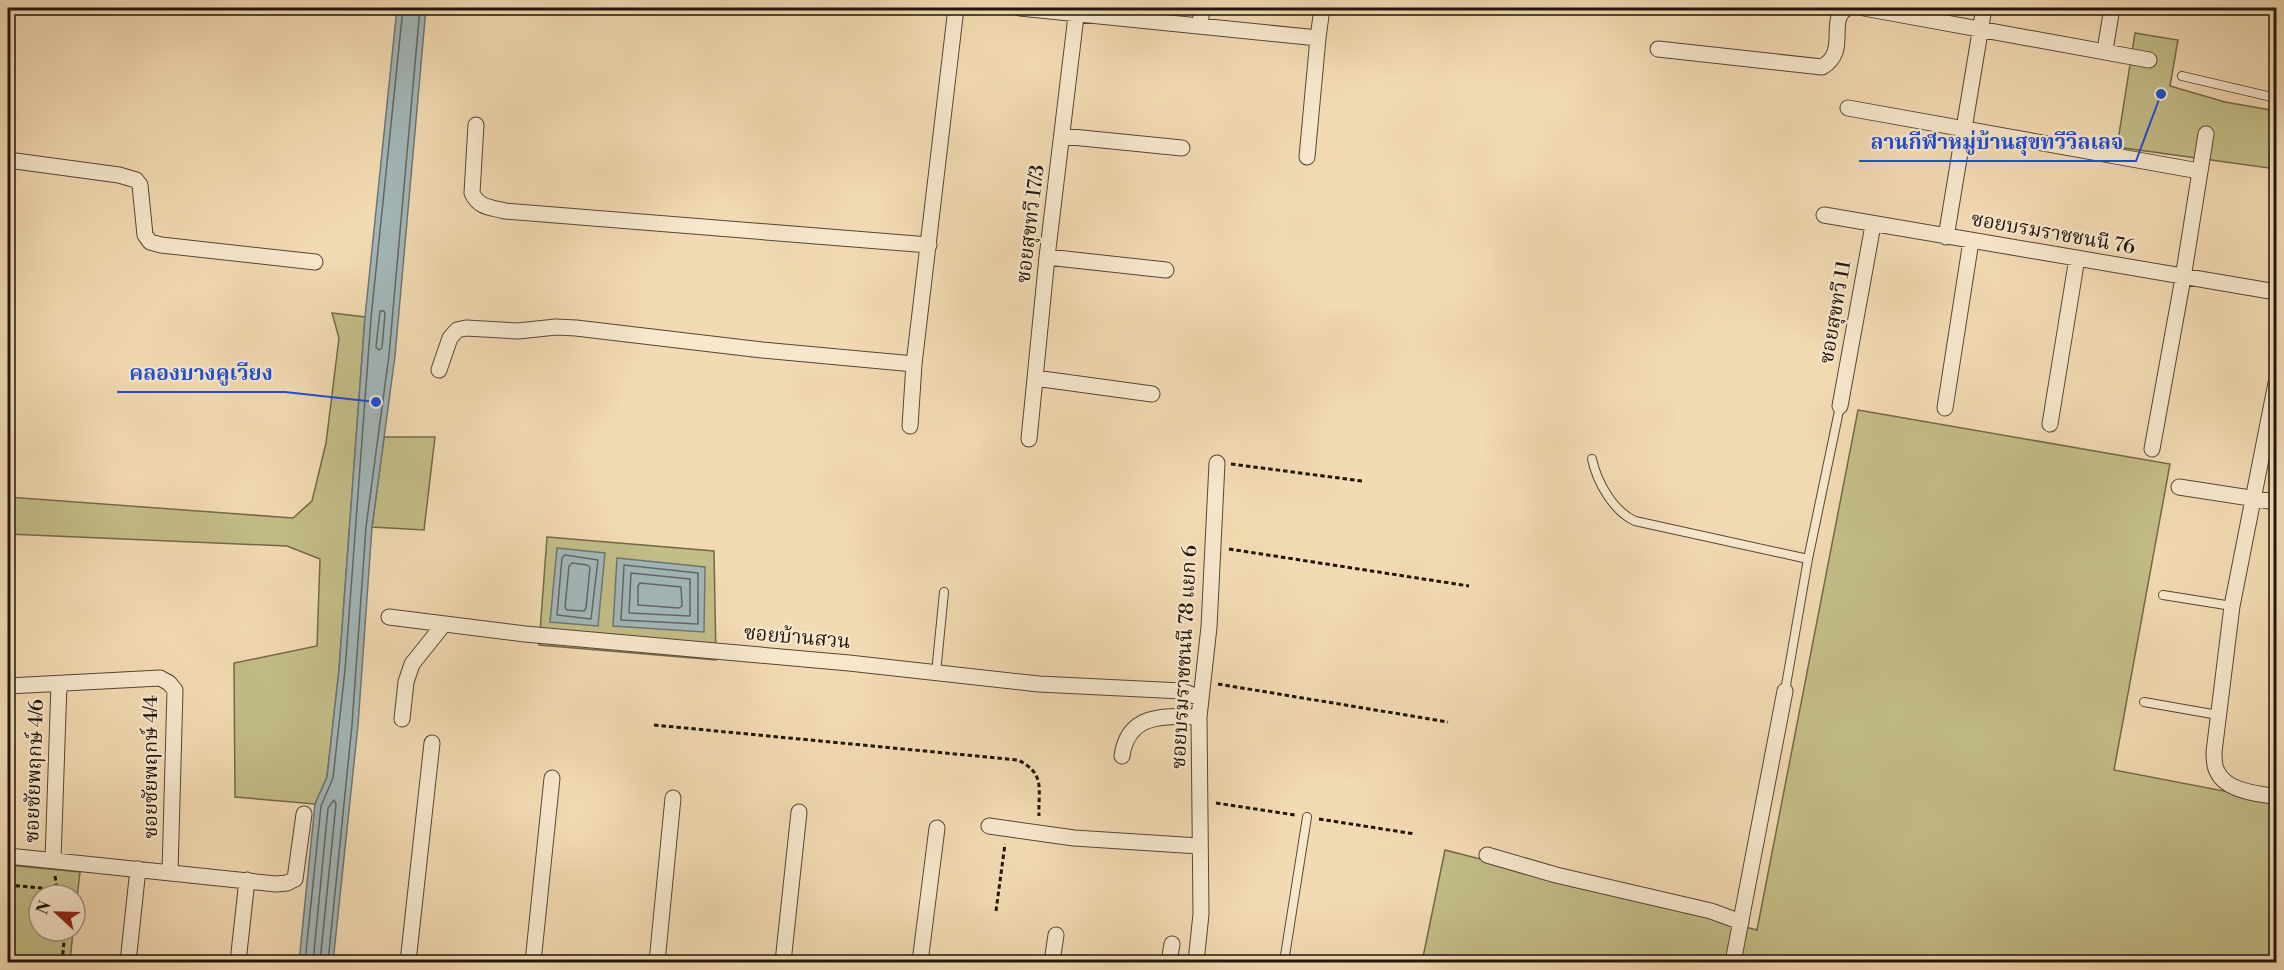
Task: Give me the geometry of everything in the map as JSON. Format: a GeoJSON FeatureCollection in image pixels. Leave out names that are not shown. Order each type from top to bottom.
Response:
{"type":"FeatureCollection","features":[{"type":"Feature","properties":{"kind":"street"},"geometry":{"type":"LineString","coordinates":[[910,426],[914,364],[956,8]]}},
{"type":"Feature","properties":{"kind":"street"},"geometry":{"type":"LineString","coordinates":[[1020,8],[1077,11],[1318,38]]}},
{"type":"Feature","properties":{"kind":"street"},"geometry":{"type":"LineString","coordinates":[[1200,26],[1202,8]]}},
{"type":"Feature","properties":{"kind":"street"},"geometry":{"type":"LineString","coordinates":[[1306,157],[1322,8]]}},
{"type":"Feature","properties":{"kind":"street"},"geometry":{"type":"LineString","coordinates":[[1658,49],[1822,67],[1831,62],[1836,54],[1839,18],[1843,10],[1847,8]]}},
{"type":"Feature","properties":{"kind":"street"},"geometry":{"type":"LineString","coordinates":[[1864,8],[2105,50],[2149,60]]}},
{"type":"Feature","properties":{"kind":"street","name":"ซอยบรมราชชนนี 76"},"geometry":{"type":"LineString","coordinates":[[1983,8],[1946,237],[2277,292]]}},
{"type":"Feature","properties":{"kind":"street"},"geometry":{"type":"LineString","coordinates":[[2105,50],[2112,8]]}},
{"type":"Feature","properties":{"kind":"street","name":"ซอยสุขทวี 17/3"},"geometry":{"type":"LineString","coordinates":[[1029,439],[1047,257],[1077,11]]}},
{"type":"Feature","properties":{"kind":"street"},"geometry":{"type":"LineString","coordinates":[[1848,108],[2199,171]]}},
{"type":"Feature","properties":{"kind":"street"},"geometry":{"type":"LineString","coordinates":[[476,124],[472,193],[476,202],[485,206],[517,212],[929,245]]}},
{"type":"Feature","properties":{"kind":"street"},"geometry":{"type":"LineString","coordinates":[[2152,449],[2206,134]]}},
{"type":"Feature","properties":{"kind":"street"},"geometry":{"type":"LineString","coordinates":[[1062,136],[1182,148]]}},
{"type":"Feature","properties":{"kind":"street"},"geometry":{"type":"LineString","coordinates":[[8,160],[119,175],[136,180],[140,185],[145,235],[150,242],[315,262]]}},
{"type":"Feature","properties":{"kind":"street"},"geometry":{"type":"LineString","coordinates":[[1824,215],[1946,237]]}},
{"type":"Feature","properties":{"kind":"street","name":"ซอยสุขทวี 11"},"geometry":{"type":"LineString","coordinates":[[1840,406],[1873,225]]}},
{"type":"Feature","properties":{"kind":"street"},"geometry":{"type":"LineString","coordinates":[[1945,408],[1971,241]]}},
{"type":"Feature","properties":{"kind":"street"},"geometry":{"type":"LineString","coordinates":[[1047,257],[1166,270]]}},
{"type":"Feature","properties":{"kind":"street"},"geometry":{"type":"LineString","coordinates":[[2050,424],[2077,258]]}},
{"type":"Feature","properties":{"kind":"street"},"geometry":{"type":"LineString","coordinates":[[439,370],[450,338],[457,330],[466,328],[518,331],[576,327],[762,350],[914,364]]}},
{"type":"Feature","properties":{"kind":"street"},"geometry":{"type":"LineString","coordinates":[[1035,378],[1152,393]]}},
{"type":"Feature","properties":{"kind":"street"},"geometry":{"type":"LineString","coordinates":[[2277,382],[2232,606],[2214,752],[2217,771],[2224,780],[2241,790],[2277,797]]}},
{"type":"Feature","properties":{"kind":"street","name":"ซอยบรมราชชนนี 78 แยก 6"},"geometry":{"type":"LineString","coordinates":[[1196,963],[1201,914],[1199,717],[1209,627],[1217,463]]}},
{"type":"Feature","properties":{"kind":"street"},"geometry":{"type":"LineString","coordinates":[[2178,487],[2277,502]]}},
{"type":"Feature","properties":{"kind":"street","name":"ซอยบ้านสวน"},"geometry":{"type":"LineString","coordinates":[[389,618],[525,634],[1039,684],[1182,691],[1200,698]]}},
{"type":"Feature","properties":{"kind":"street"},"geometry":{"type":"LineString","coordinates":[[402,719],[406,682],[412,664],[444,624]]}},
{"type":"Feature","properties":{"kind":"street","name":"ซอยชัยพฤกษ์ 4/4"},"geometry":{"type":"LineString","coordinates":[[8,686],[160,678],[176,690],[170,872]]}},
{"type":"Feature","properties":{"kind":"street","name":"ซอยชัยพฤกษ์ 4/6"},"geometry":{"type":"LineString","coordinates":[[53,860],[60,684]]}},
{"type":"Feature","properties":{"kind":"street"},"geometry":{"type":"LineString","coordinates":[[1733,963],[1785,691]]}},
{"type":"Feature","properties":{"kind":"street"},"geometry":{"type":"LineString","coordinates":[[1122,756],[1124,740],[1133,728],[1165,716],[1199,717]]}},
{"type":"Feature","properties":{"kind":"street"},"geometry":{"type":"LineString","coordinates":[[408,963],[432,743]]}},
{"type":"Feature","properties":{"kind":"street"},"geometry":{"type":"LineString","coordinates":[[533,963],[552,778]]}},
{"type":"Feature","properties":{"kind":"street"},"geometry":{"type":"LineString","coordinates":[[657,963],[673,798]]}},
{"type":"Feature","properties":{"kind":"street"},"geometry":{"type":"LineString","coordinates":[[783,963],[799,812]]}},
{"type":"Feature","properties":{"kind":"street"},"geometry":{"type":"LineString","coordinates":[[8,856],[276,884],[287,883],[295,879],[304,814]]}},
{"type":"Feature","properties":{"kind":"street"},"geometry":{"type":"LineString","coordinates":[[989,826],[1074,837],[1199,846]]}},
{"type":"Feature","properties":{"kind":"street"},"geometry":{"type":"LineString","coordinates":[[920,963],[938,828]]}},
{"type":"Feature","properties":{"kind":"street"},"geometry":{"type":"LineString","coordinates":[[1487,855],[1556,875],[1711,911],[1741,922]]}},
{"type":"Feature","properties":{"kind":"street"},"geometry":{"type":"LineString","coordinates":[[128,963],[138,869]]}},
{"type":"Feature","properties":{"kind":"street"},"geometry":{"type":"LineString","coordinates":[[238,963],[248,880]]}},
{"type":"Feature","properties":{"kind":"street"},"geometry":{"type":"LineString","coordinates":[[1052,963],[1056,935]]}},
{"type":"Feature","properties":{"kind":"street"},"geometry":{"type":"LineString","coordinates":[[1170,963],[1172,944]]}},
{"type":"Feature","properties":{"kind":"lane"},"geometry":{"type":"LineString","coordinates":[[2182,76],[2277,98]]}},
{"type":"Feature","properties":{"kind":"lane"},"geometry":{"type":"LineString","coordinates":[[1785,691],[1808,560],[1840,406]]}},
{"type":"Feature","properties":{"kind":"lane"},"geometry":{"type":"LineString","coordinates":[[1592,459],[1595,472],[1624,516],[1635,521],[1808,560]]}},
{"type":"Feature","properties":{"kind":"lane"},"geometry":{"type":"LineString","coordinates":[[936,673],[944,592]]}},
{"type":"Feature","properties":{"kind":"lane"},"geometry":{"type":"LineString","coordinates":[[2163,596],[2232,606]]}},
{"type":"Feature","properties":{"kind":"lane"},"geometry":{"type":"LineString","coordinates":[[2144,702],[2218,715]]}},
{"type":"Feature","properties":{"kind":"lane"},"geometry":{"type":"LineString","coordinates":[[1284,963],[1307,817]]}},
{"type":"Feature","properties":{"kind":"path"},"geometry":{"type":"LineString","coordinates":[[1217,463],[1362,481]]}},
{"type":"Feature","properties":{"kind":"path"},"geometry":{"type":"LineString","coordinates":[[1213,546],[1469,586]]}},
{"type":"Feature","properties":{"kind":"path"},"geometry":{"type":"LineString","coordinates":[[1202,681],[1448,722]]}},
{"type":"Feature","properties":{"kind":"path"},"geometry":{"type":"LineString","coordinates":[[654,725],[1018,760],[1032,767],[1038,774],[1039,833]]}},
{"type":"Feature","properties":{"kind":"path"},"geometry":{"type":"LineString","coordinates":[[996,910],[1008,828]]}},
{"type":"Feature","properties":{"kind":"path"},"geometry":{"type":"LineString","coordinates":[[8,885],[27,887]]}},
{"type":"Feature","properties":{"kind":"path"},"geometry":{"type":"LineString","coordinates":[[62,963],[64,943]]}},
{"type":"Feature","properties":{"kind":"shaded area"},"geometry":{"type":"Polygon","coordinates":[[[2135,33],[2178,40],[2170,86],[2225,102],[2276,111],[2276,169],[2117,147],[2135,33]]]}},
{"type":"Feature","properties":{"kind":"shaded area"},"geometry":{"type":"Polygon","coordinates":[[[332,313],[365,317],[339,670],[327,777],[315,804],[235,797],[234,663],[317,646],[320,559],[287,546],[8,534],[8,497],[293,518],[312,501],[326,443],[339,338],[332,313]]]}},
{"type":"Feature","properties":{"kind":"shaded area"},"geometry":{"type":"Polygon","coordinates":[[[1858,410],[2170,464],[2114,770],[2276,801],[2276,962],[1422,962],[1445,850],[1757,930],[1858,410]]]}},
{"type":"Feature","properties":{"kind":"shaded area"},"geometry":{"type":"Polygon","coordinates":[[[384,437],[435,437],[424,530],[372,527],[384,437]]]}},
{"type":"Feature","properties":{"kind":"shaded area"},"geometry":{"type":"Polygon","coordinates":[[[547,537],[714,551],[716,660],[539,645],[547,537]]]}},
{"type":"Feature","properties":{"kind":"shaded area"},"geometry":{"type":"Polygon","coordinates":[[[8,865],[80,872],[79,883],[27,883],[27,943],[72,943],[70,962],[8,962],[8,865]]]}},
{"type":"Feature","properties":{"kind":"water"},"geometry":{"type":"Polygon","coordinates":[[[397,8],[426,8],[395,356],[372,527],[358,725],[333,962],[299,962],[315,804],[327,777],[339,670],[365,317],[397,8]]]}},
{"type":"Feature","properties":{"kind":"water"},"geometry":{"type":"Polygon","coordinates":[[[557,548],[605,553],[598,626],[550,622],[557,548]]]}},
{"type":"Feature","properties":{"kind":"water"},"geometry":{"type":"Polygon","coordinates":[[[617,558],[705,567],[704,632],[613,626],[617,558]]]}},
{"type":"Feature","properties":{"kind":"place","name":"ลานกีฬาหมู่บ้านสุขทวีวิลเลจ"},"geometry":{"type":"Point","coordinates":[2161,94]}},
{"type":"Feature","properties":{"kind":"place","name":"คลองบางคูเวียง"},"geometry":{"type":"Point","coordinates":[376,402]}}]}
